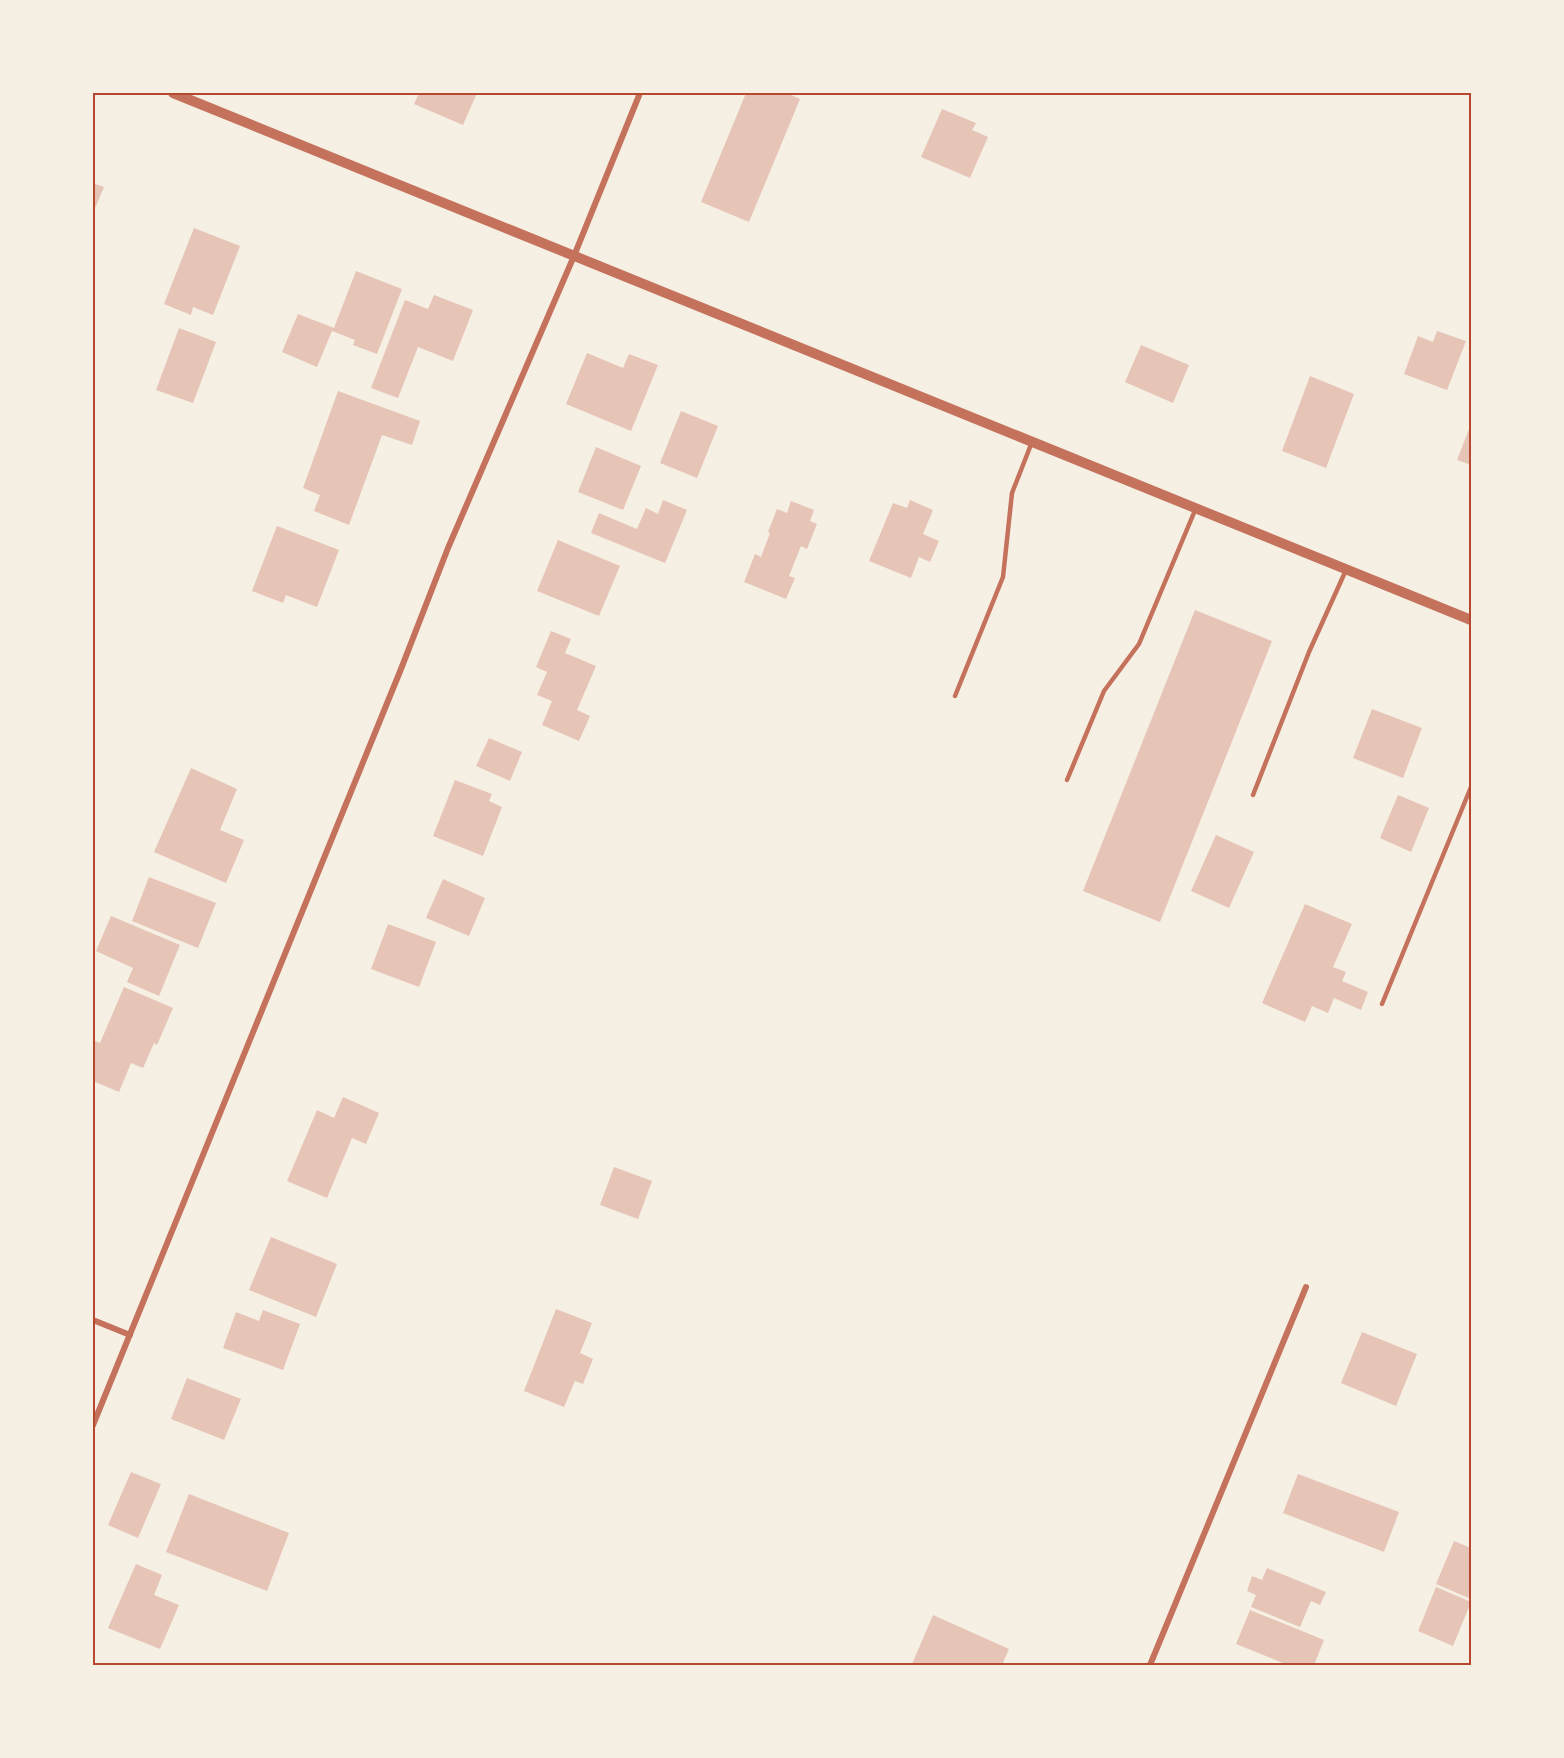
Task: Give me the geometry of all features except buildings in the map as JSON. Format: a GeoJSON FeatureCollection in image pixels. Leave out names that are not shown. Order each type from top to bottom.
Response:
{"type":"FeatureCollection","features":[{"type":"Feature","properties":{"kind":"street"},"geometry":{"type":"LineString","coordinates":[[173,93],[1471,620]]}},
{"type":"Feature","properties":{"kind":"street"},"geometry":{"type":"LineString","coordinates":[[93,1425],[401,669],[448,548],[574,256],[640,93]]}},
{"type":"Feature","properties":{"kind":"street"},"geometry":{"type":"LineString","coordinates":[[1150,1665],[1306,1287]]}},
{"type":"Feature","properties":{"kind":"street"},"geometry":{"type":"LineString","coordinates":[[93,1320],[130,1335]]}},
{"type":"Feature","properties":{"kind":"lane"},"geometry":{"type":"LineString","coordinates":[[956,696],[1003,577],[1012,493],[1032,442]]}},
{"type":"Feature","properties":{"kind":"lane"},"geometry":{"type":"LineString","coordinates":[[1067,780],[1104,691],[1139,644],[1196,508]]}},
{"type":"Feature","properties":{"kind":"lane"},"geometry":{"type":"LineString","coordinates":[[1253,795],[1309,652],[1347,569]]}},
{"type":"Feature","properties":{"kind":"lane"},"geometry":{"type":"LineString","coordinates":[[1382,1004],[1471,787]]}}]}
